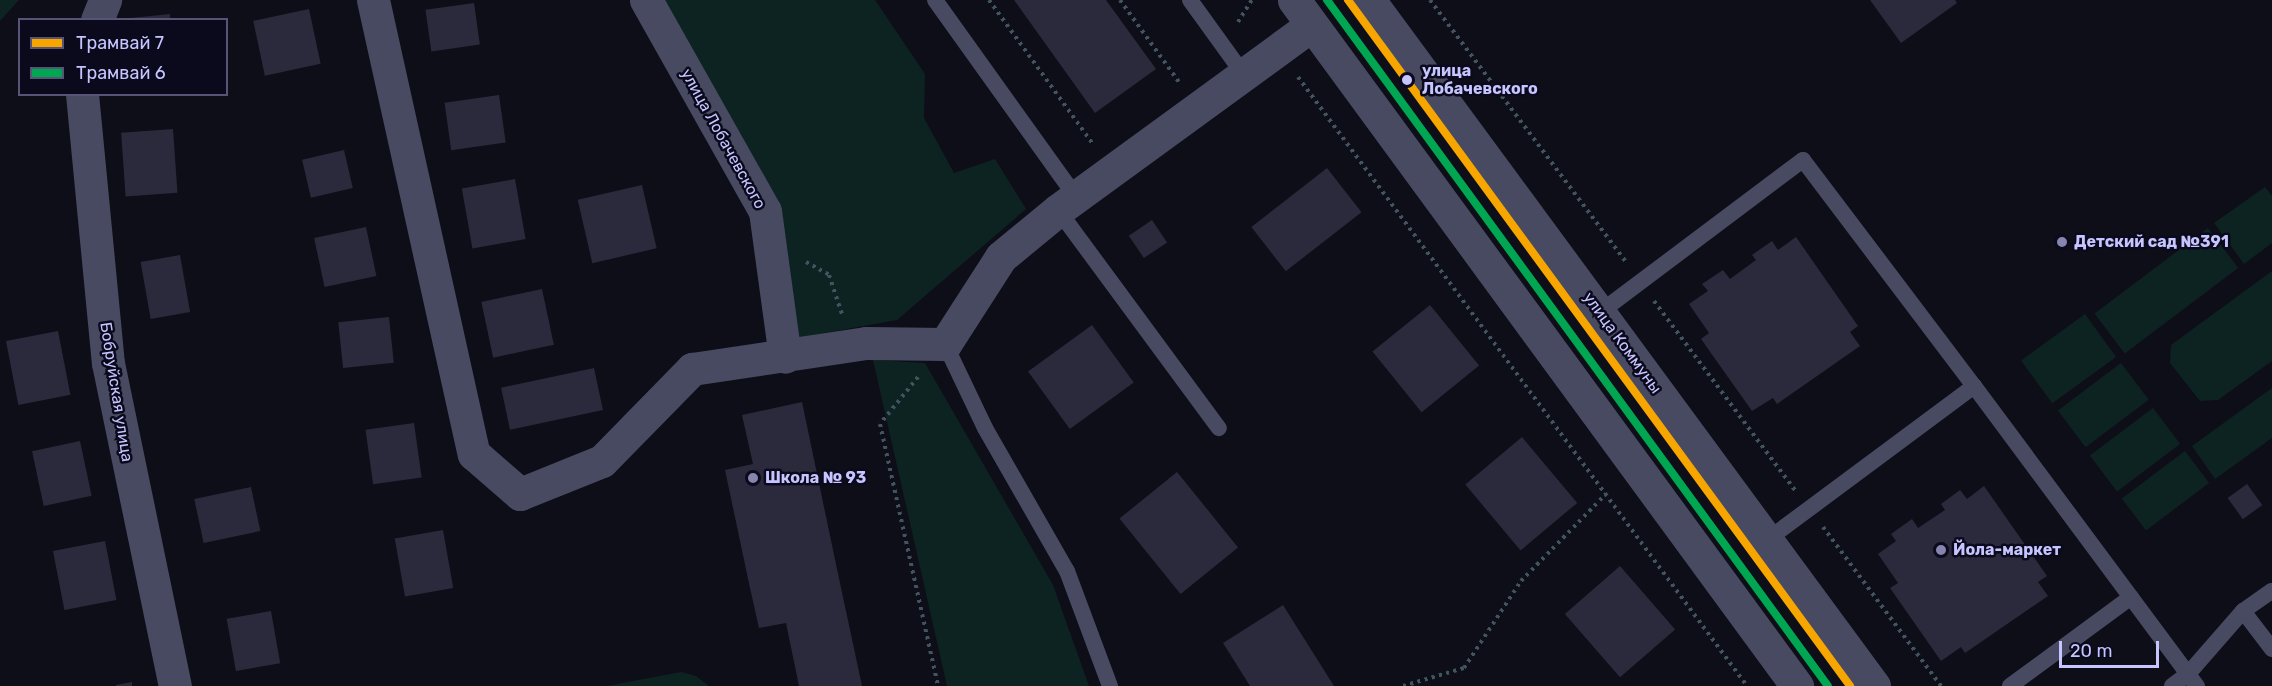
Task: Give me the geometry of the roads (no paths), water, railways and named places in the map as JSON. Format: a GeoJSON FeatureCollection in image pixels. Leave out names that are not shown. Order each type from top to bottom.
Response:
{"type":"FeatureCollection","features":[{"type":"Feature","properties":{"kind":"street"},"geometry":{"type":"LineString","coordinates":[[98,18],[105,0]]}},
{"type":"Feature","properties":{"kind":"street"},"geometry":{"type":"LineString","coordinates":[[373,0],[474,454],[520,495],[602,461],[692,369],[785,357],[851,345],[945,344],[1001,257],[1067,203],[1278,50],[1303,12],[1797,686]]}},
{"type":"Feature","properties":{"kind":"street","name":"улица Лобачевского"},"geometry":{"type":"LineString","coordinates":[[646,0],[765,212],[785,357]]}},
{"type":"Feature","properties":{"kind":"street","name":"улица Коммуны"},"geometry":{"type":"LineString","coordinates":[[1369,0],[1874,686]]}},
{"type":"Feature","properties":{"kind":"street","name":"Бобруйская улица"},"geometry":{"type":"LineString","coordinates":[[82,96],[108,363],[176,686]]}},
{"type":"Feature","properties":{"kind":"lane"},"geometry":{"type":"LineString","coordinates":[[935,0],[1067,203],[1219,428]]}},
{"type":"Feature","properties":{"kind":"lane"},"geometry":{"type":"LineString","coordinates":[[1190,0],[1244,75]]}},
{"type":"Feature","properties":{"kind":"lane"},"geometry":{"type":"LineString","coordinates":[[1599,313],[1803,160],[2193,680]]}},
{"type":"Feature","properties":{"kind":"lane"},"geometry":{"type":"LineString","coordinates":[[945,344],[985,428],[1068,571],[1110,686]]}},
{"type":"Feature","properties":{"kind":"lane"},"geometry":{"type":"LineString","coordinates":[[1767,540],[1974,386]]}},
{"type":"Feature","properties":{"kind":"lane"},"geometry":{"type":"LineString","coordinates":[[2172,686],[2193,680],[2243,611],[2272,591]]}},
{"type":"Feature","properties":{"kind":"lane"},"geometry":{"type":"LineString","coordinates":[[2010,686],[2131,597]]}},
{"type":"Feature","properties":{"kind":"lane"},"geometry":{"type":"LineString","coordinates":[[2243,611],[2272,649]]}},
{"type":"Feature","properties":{"kind":"tram line","name":"6"},"geometry":{"type":"LineString","coordinates":[[1327,0],[1828,686]]}},
{"type":"Feature","properties":{"kind":"tram line","name":"7"},"geometry":{"type":"LineString","coordinates":[[1348,0],[1850,686]]}},
{"type":"Feature","properties":{"kind":"place","name":"улица Лобачевского"},"geometry":{"type":"Point","coordinates":[1407,80]}},
{"type":"Feature","properties":{"kind":"place","name":"Детский сад №391"},"geometry":{"type":"Point","coordinates":[2062,242]}},
{"type":"Feature","properties":{"kind":"place","name":"Школа № 93"},"geometry":{"type":"Point","coordinates":[753,478]}},
{"type":"Feature","properties":{"kind":"place","name":"Йола-маркет"},"geometry":{"type":"Point","coordinates":[1941,550]}}]}
